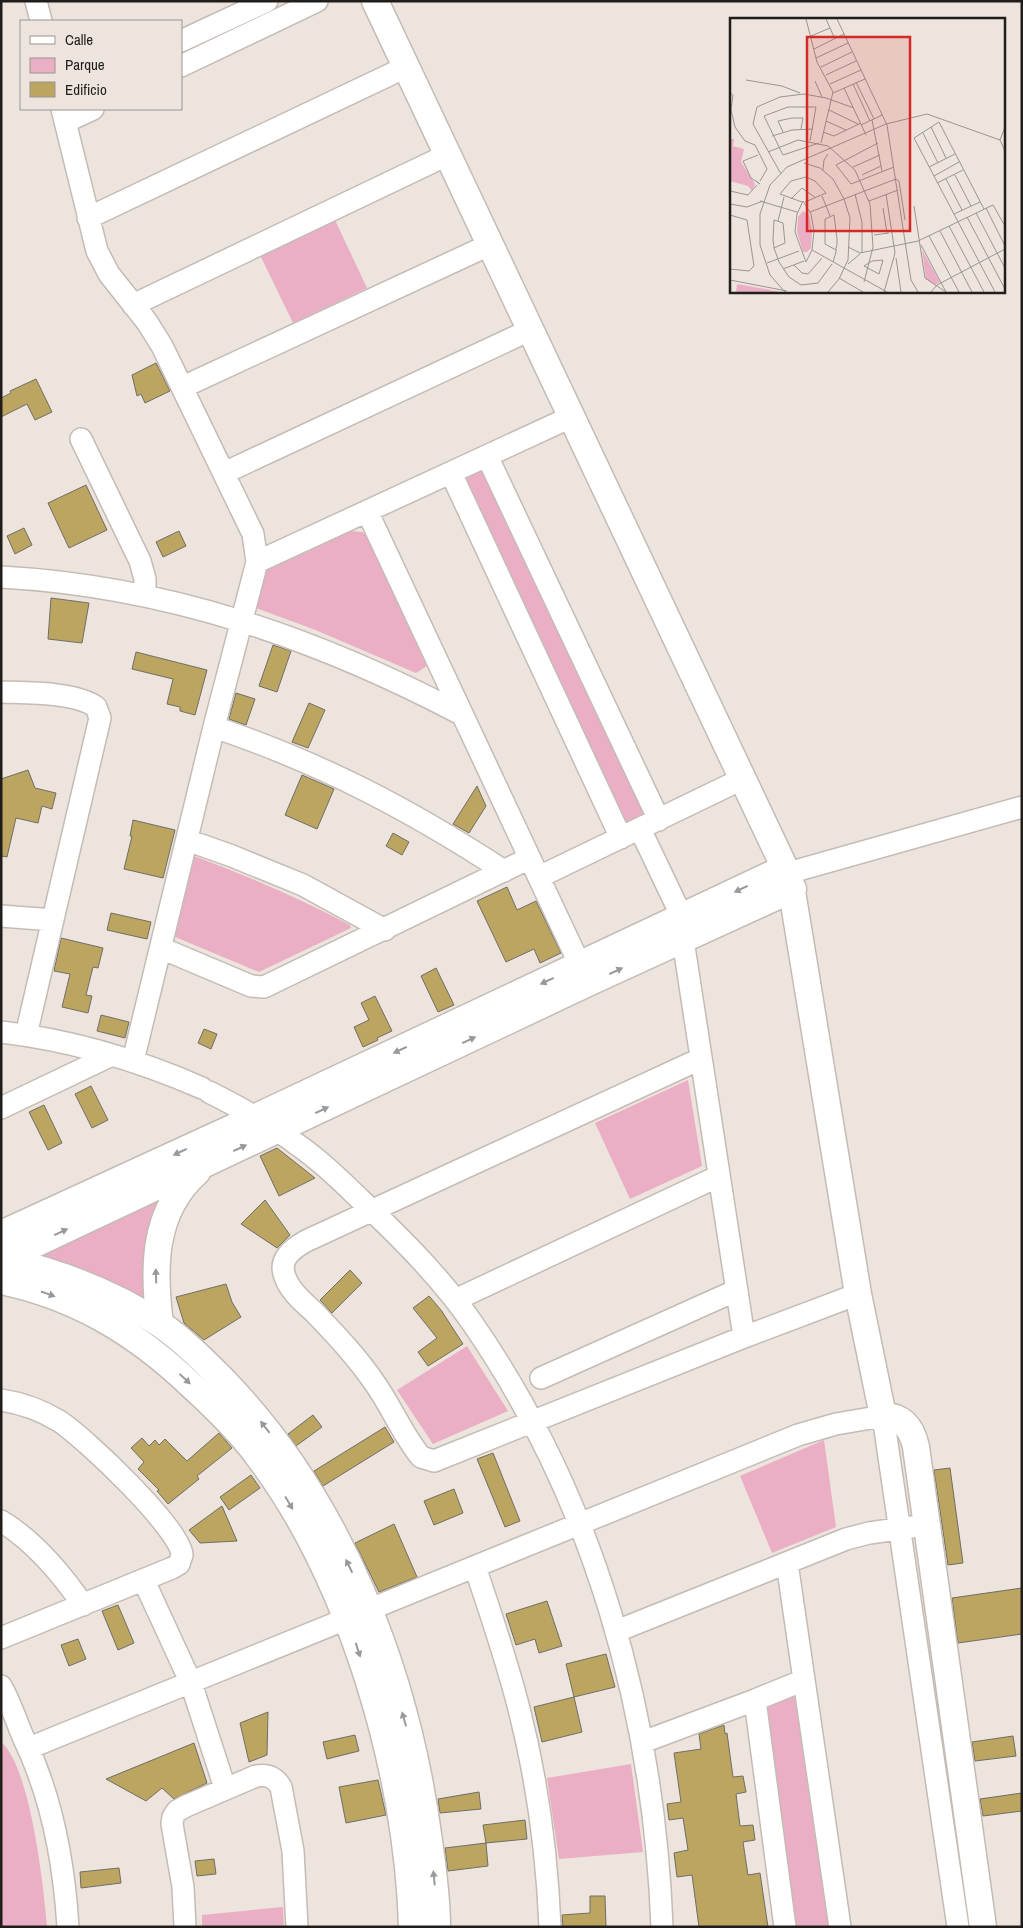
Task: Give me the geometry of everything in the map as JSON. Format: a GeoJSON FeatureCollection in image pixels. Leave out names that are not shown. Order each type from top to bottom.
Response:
{"type":"FeatureCollection","features":[{"type":"Feature","properties":{"kind":"street"},"geometry":{"type":"LineString","coordinates":[[36,1],[41,20]]}},
{"type":"Feature","properties":{"kind":"street"},"geometry":{"type":"LineString","coordinates":[[182,41],[267,1]]}},
{"type":"Feature","properties":{"kind":"street"},"geometry":{"type":"LineString","coordinates":[[182,66],[317,1]]}},
{"type":"Feature","properties":{"kind":"street"},"geometry":{"type":"LineString","coordinates":[[375,1],[789,877],[858,1294],[883,1416],[958,1927]]}},
{"type":"Feature","properties":{"kind":"street"},"geometry":{"type":"LineString","coordinates":[[88,218],[406,67]]}},
{"type":"Feature","properties":{"kind":"street"},"geometry":{"type":"LineString","coordinates":[[87,110],[64,115],[97,251],[102,263],[118,286],[134,304],[155,334],[183,386],[253,534],[257,562],[214,728],[133,1061]]}},
{"type":"Feature","properties":{"kind":"street"},"geometry":{"type":"LineString","coordinates":[[134,304],[447,155]]}},
{"type":"Feature","properties":{"kind":"street"},"geometry":{"type":"LineString","coordinates":[[183,386],[489,245]]}},
{"type":"Feature","properties":{"kind":"street"},"geometry":{"type":"LineString","coordinates":[[224,473],[530,330]]}},
{"type":"Feature","properties":{"kind":"street"},"geometry":{"type":"LineString","coordinates":[[257,562],[571,417]]}},
{"type":"Feature","properties":{"kind":"street"},"geometry":{"type":"LineString","coordinates":[[81,439],[140,561],[145,579],[145,596]]}},
{"type":"Feature","properties":{"kind":"street"},"geometry":{"type":"LineString","coordinates":[[487,456],[659,820]]}},
{"type":"Feature","properties":{"kind":"street"},"geometry":{"type":"LineString","coordinates":[[451,473],[630,834],[682,929],[700,1059],[744,1337]]}},
{"type":"Feature","properties":{"kind":"street"},"geometry":{"type":"LineString","coordinates":[[367,512],[584,974]]}},
{"type":"Feature","properties":{"kind":"street"},"geometry":{"type":"LineString","coordinates":[[1,577],[59,581],[145,596],[241,621],[349,659],[400,682],[461,714]]}},
{"type":"Feature","properties":{"kind":"street"},"geometry":{"type":"LineString","coordinates":[[1,692],[83,700],[96,707],[99,713],[99,725],[26,1035]]}},
{"type":"Feature","properties":{"kind":"street"},"geometry":{"type":"LineString","coordinates":[[214,728],[278,750],[353,783],[424,820],[504,871]]}},
{"type":"Feature","properties":{"kind":"street"},"geometry":{"type":"LineString","coordinates":[[161,948],[251,986],[269,985],[504,871],[534,868],[630,834],[742,780]]}},
{"type":"Feature","properties":{"kind":"street"},"geometry":{"type":"LineString","coordinates":[[3,1269],[4,1233],[256,1117],[584,974],[789,877],[1022,807]]}},
{"type":"Feature","properties":{"kind":"street"},"geometry":{"type":"LineString","coordinates":[[187,840],[303,885],[384,930]]}},
{"type":"Feature","properties":{"kind":"street"},"geometry":{"type":"LineString","coordinates":[[1,916],[52,920]]}},
{"type":"Feature","properties":{"kind":"street"},"geometry":{"type":"LineString","coordinates":[[3,1269],[584,974]]}},
{"type":"Feature","properties":{"kind":"street"},"geometry":{"type":"LineString","coordinates":[[1,1032],[26,1035],[133,1061],[206,1090],[278,1130],[326,1167],[373,1211],[418,1257],[454,1300],[488,1347],[532,1423],[580,1525],[617,1631],[632,1688],[643,1742],[656,1830],[662,1927]]}},
{"type":"Feature","properties":{"kind":"street"},"geometry":{"type":"LineString","coordinates":[[1,1108],[112,1055]]}},
{"type":"Feature","properties":{"kind":"street"},"geometry":{"type":"LineString","coordinates":[[700,1059],[306,1241],[291,1251],[284,1263],[285,1277],[289,1286],[363,1366],[387,1401],[420,1457],[434,1461],[744,1337],[858,1294]]}},
{"type":"Feature","properties":{"kind":"street"},"geometry":{"type":"LineString","coordinates":[[152,1334],[156,1255],[162,1226],[167,1212],[181,1189],[205,1165]]}},
{"type":"Feature","properties":{"kind":"street"},"geometry":{"type":"LineString","coordinates":[[454,1300],[718,1176]]}},
{"type":"Feature","properties":{"kind":"street"},"geometry":{"type":"LineString","coordinates":[[3,1269],[45,1270],[82,1283],[109,1295],[152,1334],[187,1346],[253,1413],[292,1463],[325,1518],[358,1615],[399,1700],[416,1766],[433,1868],[438,1927]]}},
{"type":"Feature","properties":{"kind":"street"},"geometry":{"type":"LineString","coordinates":[[541,1378],[737,1290]]}},
{"type":"Feature","properties":{"kind":"street"},"geometry":{"type":"LineString","coordinates":[[1,1400],[43,1412],[74,1432],[133,1489],[178,1542],[182,1556],[179,1564],[144,1581],[1,1638]]}},
{"type":"Feature","properties":{"kind":"street"},"geometry":{"type":"LineString","coordinates":[[27,1743],[191,1683],[798,1435],[836,1424],[890,1416],[902,1421],[912,1433],[916,1446],[983,1927]]}},
{"type":"Feature","properties":{"kind":"street"},"geometry":{"type":"LineString","coordinates":[[1,1521],[23,1536],[49,1562],[62,1576],[83,1605]]}},
{"type":"Feature","properties":{"kind":"street"},"geometry":{"type":"LineString","coordinates":[[617,1631],[852,1537],[927,1526]]}},
{"type":"Feature","properties":{"kind":"street"},"geometry":{"type":"LineString","coordinates":[[787,1563],[840,1927]]}},
{"type":"Feature","properties":{"kind":"street"},"geometry":{"type":"LineString","coordinates":[[476,1567],[508,1669],[528,1745],[544,1847],[550,1927]]}},
{"type":"Feature","properties":{"kind":"street"},"geometry":{"type":"LineString","coordinates":[[144,1581],[191,1683],[225,1788]]}},
{"type":"Feature","properties":{"kind":"street"},"geometry":{"type":"LineString","coordinates":[[358,1615],[403,1833],[412,1927]]}},
{"type":"Feature","properties":{"kind":"street"},"geometry":{"type":"LineString","coordinates":[[643,1742],[804,1680]]}},
{"type":"Feature","properties":{"kind":"street"},"geometry":{"type":"LineString","coordinates":[[1,1686],[27,1743],[42,1783],[55,1828],[64,1876],[68,1927]]}},
{"type":"Feature","properties":{"kind":"street"},"geometry":{"type":"LineString","coordinates":[[755,1700],[785,1927]]}},
{"type":"Feature","properties":{"kind":"street"},"geometry":{"type":"LineString","coordinates":[[1,1720],[15,1729],[27,1743]]}},
{"type":"Feature","properties":{"kind":"street"},"geometry":{"type":"LineString","coordinates":[[185,1927],[183,1887],[172,1832],[173,1817],[177,1811],[186,1806],[225,1788],[264,1774],[278,1780],[282,1787],[293,1851],[297,1927]]}},
{"type":"Feature","properties":{"kind":"green space"},"geometry":{"type":"Polygon","coordinates":[[[335,220],[367,288],[293,323],[260,255],[335,220]]]}},
{"type":"Feature","properties":{"kind":"green space"},"geometry":{"type":"Polygon","coordinates":[[[482,469],[645,813],[642,818],[631,823],[621,819],[464,477],[482,469]]]}},
{"type":"Feature","properties":{"kind":"green space"},"geometry":{"type":"Polygon","coordinates":[[[352,531],[362,532],[367,535],[427,666],[416,673],[313,629],[256,608],[266,571],[352,531]]]}},
{"type":"Feature","properties":{"kind":"green space"},"geometry":{"type":"Polygon","coordinates":[[[194,856],[292,897],[331,915],[350,925],[351,928],[259,972],[175,937],[194,856]]]}},
{"type":"Feature","properties":{"kind":"green space"},"geometry":{"type":"Polygon","coordinates":[[[688,1080],[702,1166],[630,1199],[595,1123],[688,1080]]]}},
{"type":"Feature","properties":{"kind":"green space"},"geometry":{"type":"Polygon","coordinates":[[[162,1197],[150,1224],[145,1249],[144,1275],[148,1303],[32,1257],[162,1197]]]}},
{"type":"Feature","properties":{"kind":"green space"},"geometry":{"type":"Polygon","coordinates":[[[467,1346],[508,1411],[433,1444],[397,1390],[467,1346]]]}},
{"type":"Feature","properties":{"kind":"green space"},"geometry":{"type":"Polygon","coordinates":[[[824,1440],[836,1527],[772,1553],[740,1476],[824,1440]]]}},
{"type":"Feature","properties":{"kind":"green space"},"geometry":{"type":"Polygon","coordinates":[[[799,1689],[832,1927],[791,1927],[762,1704],[799,1689]]]}},
{"type":"Feature","properties":{"kind":"green space"},"geometry":{"type":"Polygon","coordinates":[[[1,1742],[11,1755],[28,1800],[39,1857],[47,1927],[1,1927],[1,1742]]]}},
{"type":"Feature","properties":{"kind":"green space"},"geometry":{"type":"Polygon","coordinates":[[[631,1764],[643,1852],[559,1859],[547,1778],[631,1764]]]}},
{"type":"Feature","properties":{"kind":"green space"},"geometry":{"type":"Polygon","coordinates":[[[283,1907],[284,1927],[202,1927],[202,1915],[283,1907]]]}},
{"type":"Feature","properties":{"kind":"building"},"geometry":{"type":"Polygon","coordinates":[[[156,363],[170,391],[145,403],[141,394],[137,396],[132,375],[156,363]]]}},
{"type":"Feature","properties":{"kind":"building"},"geometry":{"type":"Polygon","coordinates":[[[36,379],[52,412],[35,420],[27,404],[1,417],[1,398],[11,393],[10,391],[36,379]]]}},
{"type":"Feature","properties":{"kind":"building"},"geometry":{"type":"Polygon","coordinates":[[[86,485],[107,530],[69,548],[48,503],[86,485]]]}},
{"type":"Feature","properties":{"kind":"building"},"geometry":{"type":"Polygon","coordinates":[[[24,528],[32,545],[15,554],[7,536],[24,528]]]}},
{"type":"Feature","properties":{"kind":"building"},"geometry":{"type":"Polygon","coordinates":[[[179,531],[186,546],[163,557],[156,542],[179,531]]]}},
{"type":"Feature","properties":{"kind":"building"},"geometry":{"type":"Polygon","coordinates":[[[51,598],[89,603],[82,643],[48,639],[51,598]]]}},
{"type":"Feature","properties":{"kind":"building"},"geometry":{"type":"Polygon","coordinates":[[[273,645],[291,651],[277,692],[259,686],[273,645]]]}},
{"type":"Feature","properties":{"kind":"building"},"geometry":{"type":"Polygon","coordinates":[[[136,652],[207,670],[195,715],[180,711],[180,707],[167,704],[173,679],[132,669],[136,652]]]}},
{"type":"Feature","properties":{"kind":"building"},"geometry":{"type":"Polygon","coordinates":[[[236,693],[255,699],[246,725],[229,719],[236,693]]]}},
{"type":"Feature","properties":{"kind":"building"},"geometry":{"type":"Polygon","coordinates":[[[309,703],[325,710],[308,748],[292,742],[309,703]]]}},
{"type":"Feature","properties":{"kind":"building"},"geometry":{"type":"Polygon","coordinates":[[[28,770],[35,788],[56,793],[52,809],[42,806],[38,823],[16,818],[7,857],[1,856],[1,779],[28,770]]]}},
{"type":"Feature","properties":{"kind":"building"},"geometry":{"type":"Polygon","coordinates":[[[302,775],[334,789],[317,829],[285,815],[302,775]]]}},
{"type":"Feature","properties":{"kind":"building"},"geometry":{"type":"Polygon","coordinates":[[[477,786],[486,806],[469,833],[453,824],[477,786]]]}},
{"type":"Feature","properties":{"kind":"building"},"geometry":{"type":"Polygon","coordinates":[[[133,820],[175,830],[163,878],[124,869],[132,836],[130,836],[133,820]]]}},
{"type":"Feature","properties":{"kind":"building"},"geometry":{"type":"Polygon","coordinates":[[[393,833],[409,842],[402,855],[386,846],[393,833]]]}},
{"type":"Feature","properties":{"kind":"building"},"geometry":{"type":"Polygon","coordinates":[[[507,887],[517,910],[536,901],[561,953],[540,963],[534,949],[506,962],[477,901],[507,887]]]}},
{"type":"Feature","properties":{"kind":"building"},"geometry":{"type":"Polygon","coordinates":[[[111,913],[151,922],[147,939],[107,930],[111,913]]]}},
{"type":"Feature","properties":{"kind":"building"},"geometry":{"type":"Polygon","coordinates":[[[61,938],[103,948],[98,968],[93,967],[86,995],[92,996],[88,1013],[62,1007],[70,974],[54,971],[61,938]]]}},
{"type":"Feature","properties":{"kind":"building"},"geometry":{"type":"Polygon","coordinates":[[[436,968],[454,1005],[438,1012],[421,976],[436,968]]]}},
{"type":"Feature","properties":{"kind":"building"},"geometry":{"type":"Polygon","coordinates":[[[375,996],[392,1031],[363,1047],[354,1027],[369,1020],[361,1003],[375,996]]]}},
{"type":"Feature","properties":{"kind":"building"},"geometry":{"type":"Polygon","coordinates":[[[101,1015],[129,1022],[125,1038],[97,1031],[101,1015]]]}},
{"type":"Feature","properties":{"kind":"building"},"geometry":{"type":"Polygon","coordinates":[[[204,1029],[217,1034],[211,1049],[198,1043],[204,1029]]]}},
{"type":"Feature","properties":{"kind":"building"},"geometry":{"type":"Polygon","coordinates":[[[91,1086],[108,1120],[92,1128],[75,1094],[91,1086]]]}},
{"type":"Feature","properties":{"kind":"building"},"geometry":{"type":"Polygon","coordinates":[[[44,1105],[62,1143],[48,1150],[29,1112],[44,1105]]]}},
{"type":"Feature","properties":{"kind":"building"},"geometry":{"type":"Polygon","coordinates":[[[277,1148],[315,1178],[279,1196],[260,1156],[277,1148]]]}},
{"type":"Feature","properties":{"kind":"building"},"geometry":{"type":"Polygon","coordinates":[[[265,1200],[290,1235],[277,1248],[241,1224],[265,1200]]]}},
{"type":"Feature","properties":{"kind":"building"},"geometry":{"type":"Polygon","coordinates":[[[350,1270],[362,1283],[332,1313],[320,1300],[350,1270]]]}},
{"type":"Feature","properties":{"kind":"building"},"geometry":{"type":"Polygon","coordinates":[[[226,1284],[232,1302],[241,1317],[204,1340],[184,1323],[176,1297],[226,1284]]]}},
{"type":"Feature","properties":{"kind":"building"},"geometry":{"type":"Polygon","coordinates":[[[429,1296],[441,1310],[463,1344],[428,1366],[418,1352],[437,1338],[413,1308],[429,1296]]]}},
{"type":"Feature","properties":{"kind":"building"},"geometry":{"type":"Polygon","coordinates":[[[313,1415],[322,1427],[296,1446],[288,1434],[313,1415]]]}},
{"type":"Feature","properties":{"kind":"building"},"geometry":{"type":"Polygon","coordinates":[[[385,1427],[394,1442],[323,1486],[314,1471],[385,1427]]]}},
{"type":"Feature","properties":{"kind":"building"},"geometry":{"type":"Polygon","coordinates":[[[219,1433],[232,1448],[197,1476],[199,1479],[168,1504],[157,1491],[159,1490],[138,1469],[144,1462],[131,1448],[142,1438],[149,1446],[155,1440],[159,1445],[165,1439],[187,1461],[219,1433]]]}},
{"type":"Feature","properties":{"kind":"building"},"geometry":{"type":"Polygon","coordinates":[[[493,1453],[520,1521],[505,1527],[477,1459],[493,1453]]]}},
{"type":"Feature","properties":{"kind":"building"},"geometry":{"type":"Polygon","coordinates":[[[950,1468],[963,1563],[948,1565],[934,1470],[950,1468]]]}},
{"type":"Feature","properties":{"kind":"building"},"geometry":{"type":"Polygon","coordinates":[[[251,1475],[260,1488],[229,1510],[220,1497],[251,1475]]]}},
{"type":"Feature","properties":{"kind":"building"},"geometry":{"type":"Polygon","coordinates":[[[454,1489],[463,1513],[434,1525],[424,1501],[454,1489]]]}},
{"type":"Feature","properties":{"kind":"building"},"geometry":{"type":"Polygon","coordinates":[[[222,1506],[237,1541],[200,1543],[189,1530],[222,1506]]]}},
{"type":"Feature","properties":{"kind":"building"},"geometry":{"type":"Polygon","coordinates":[[[394,1524],[417,1577],[379,1592],[355,1543],[394,1524]]]}},
{"type":"Feature","properties":{"kind":"building"},"geometry":{"type":"Polygon","coordinates":[[[1022,1588],[1022,1634],[958,1643],[952,1598],[1022,1588]]]}},
{"type":"Feature","properties":{"kind":"building"},"geometry":{"type":"Polygon","coordinates":[[[547,1601],[562,1646],[539,1653],[535,1639],[516,1645],[506,1614],[547,1601]]]}},
{"type":"Feature","properties":{"kind":"building"},"geometry":{"type":"Polygon","coordinates":[[[118,1605],[134,1643],[118,1650],[102,1611],[118,1605]]]}},
{"type":"Feature","properties":{"kind":"building"},"geometry":{"type":"Polygon","coordinates":[[[78,1639],[86,1659],[69,1666],[61,1645],[78,1639]]]}},
{"type":"Feature","properties":{"kind":"building"},"geometry":{"type":"Polygon","coordinates":[[[606,1654],[615,1687],[574,1697],[566,1664],[606,1654]]]}},
{"type":"Feature","properties":{"kind":"building"},"geometry":{"type":"Polygon","coordinates":[[[574,1697],[582,1732],[542,1742],[534,1707],[574,1697]]]}},
{"type":"Feature","properties":{"kind":"building"},"geometry":{"type":"Polygon","coordinates":[[[268,1712],[267,1755],[249,1762],[240,1723],[268,1712]]]}},
{"type":"Feature","properties":{"kind":"building"},"geometry":{"type":"Polygon","coordinates":[[[724,1725],[725,1734],[727,1733],[733,1777],[743,1776],[746,1792],[736,1794],[740,1826],[753,1825],[755,1840],[743,1842],[748,1875],[760,1873],[768,1927],[699,1927],[692,1875],[677,1877],[674,1853],[688,1850],[683,1818],[669,1820],[667,1804],[681,1802],[674,1753],[701,1749],[699,1734],[724,1725]]]}},
{"type":"Feature","properties":{"kind":"building"},"geometry":{"type":"Polygon","coordinates":[[[355,1735],[359,1751],[327,1759],[323,1742],[355,1735]]]}},
{"type":"Feature","properties":{"kind":"building"},"geometry":{"type":"Polygon","coordinates":[[[1013,1736],[1016,1756],[975,1761],[972,1742],[1013,1736]]]}},
{"type":"Feature","properties":{"kind":"building"},"geometry":{"type":"Polygon","coordinates":[[[194,1743],[207,1783],[174,1799],[162,1788],[146,1801],[106,1779],[194,1743]]]}},
{"type":"Feature","properties":{"kind":"building"},"geometry":{"type":"Polygon","coordinates":[[[378,1780],[386,1815],[346,1823],[339,1787],[378,1780]]]}},
{"type":"Feature","properties":{"kind":"building"},"geometry":{"type":"Polygon","coordinates":[[[479,1792],[481,1809],[440,1813],[438,1799],[479,1792]]]}},
{"type":"Feature","properties":{"kind":"building"},"geometry":{"type":"Polygon","coordinates":[[[1022,1793],[1022,1811],[983,1816],[980,1799],[1022,1793]]]}},
{"type":"Feature","properties":{"kind":"building"},"geometry":{"type":"Polygon","coordinates":[[[525,1820],[527,1839],[486,1843],[483,1825],[525,1820]]]}},
{"type":"Feature","properties":{"kind":"building"},"geometry":{"type":"Polygon","coordinates":[[[486,1843],[488,1866],[448,1871],[445,1848],[486,1843]]]}},
{"type":"Feature","properties":{"kind":"building"},"geometry":{"type":"Polygon","coordinates":[[[214,1859],[216,1874],[197,1876],[195,1861],[214,1859]]]}},
{"type":"Feature","properties":{"kind":"building"},"geometry":{"type":"Polygon","coordinates":[[[119,1868],[121,1883],[81,1888],[80,1872],[119,1868]]]}},
{"type":"Feature","properties":{"kind":"building"},"geometry":{"type":"Polygon","coordinates":[[[590,1896],[605,1896],[606,1927],[563,1927],[562,1915],[590,1913],[590,1896]]]}}]}
